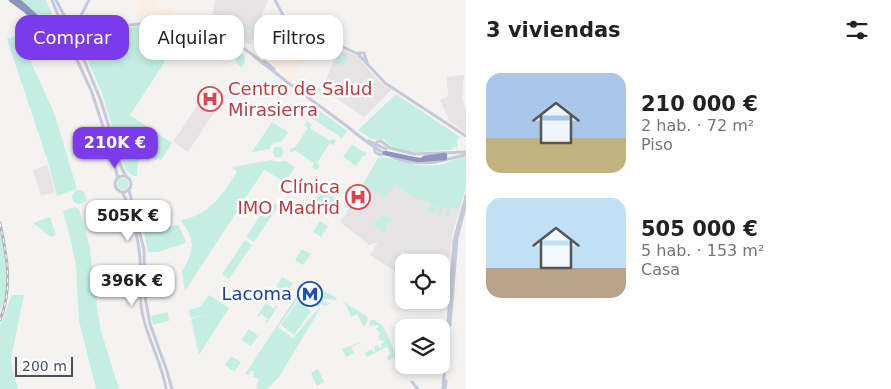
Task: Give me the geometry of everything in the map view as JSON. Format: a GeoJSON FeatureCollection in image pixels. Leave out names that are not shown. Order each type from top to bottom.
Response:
{"type":"FeatureCollection","features":[{"type":"Feature","properties":{"kind":"highway"},"geometry":{"type":"LineString","coordinates":[[10,0],[31,15]]}},
{"type":"Feature","properties":{"kind":"highway"},"geometry":{"type":"LineString","coordinates":[[17,0],[35,15]]}},
{"type":"Feature","properties":{"kind":"highway"},"geometry":{"type":"LineString","coordinates":[[386,149],[418,160],[445,157]]}},
{"type":"Feature","properties":{"kind":"street"},"geometry":{"type":"LineString","coordinates":[[54,0],[58,15]]}},
{"type":"Feature","properties":{"kind":"street"},"geometry":{"type":"LineString","coordinates":[[54,0],[62,15]]}},
{"type":"Feature","properties":{"kind":"street"},"geometry":{"type":"LineString","coordinates":[[82,15],[89,0]]}},
{"type":"Feature","properties":{"kind":"street"},"geometry":{"type":"LineString","coordinates":[[275,0],[283,15],[291,23],[355,52],[363,53],[368,65],[393,89],[466,136]]}},
{"type":"Feature","properties":{"kind":"street"},"geometry":{"type":"LineString","coordinates":[[129,22],[164,20],[184,22],[218,32],[250,49],[374,145],[374,150],[377,154],[382,155],[386,149]]}},
{"type":"Feature","properties":{"kind":"street"},"geometry":{"type":"LineString","coordinates":[[129,25],[154,21],[184,24],[220,35],[243,47],[374,145],[414,154],[466,153]]}},
{"type":"Feature","properties":{"kind":"street"},"geometry":{"type":"LineString","coordinates":[[78,60],[96,103],[118,178]]}},
{"type":"Feature","properties":{"kind":"street"},"geometry":{"type":"LineString","coordinates":[[85,60],[98,94],[122,170],[132,183],[129,190],[144,250],[145,297],[150,324],[172,389]]}},
{"type":"Feature","properties":{"kind":"street"},"geometry":{"type":"LineString","coordinates":[[386,149],[389,156],[402,160],[430,163],[441,162],[466,153]]}},
{"type":"Feature","properties":{"kind":"street"},"geometry":{"type":"LineString","coordinates":[[126,176],[118,178],[115,186],[122,192],[134,226],[139,249],[140,298],[143,319],[162,371],[166,389]]}},
{"type":"Feature","properties":{"kind":"street"},"geometry":{"type":"LineString","coordinates":[[122,192],[129,190]]}},
{"type":"Feature","properties":{"kind":"street"},"geometry":{"type":"LineString","coordinates":[[444,389],[454,241],[466,196]]}},
{"type":"Feature","properties":{"kind":"street"},"geometry":{"type":"LineString","coordinates":[[444,389],[455,248],[466,204]]}},
{"type":"Feature","properties":{"kind":"shaded area"},"geometry":{"type":"Polygon","coordinates":[[[140,0],[157,0],[156,7],[171,9],[171,15],[139,15],[139,18],[137,18],[140,0]]]}},
{"type":"Feature","properties":{"kind":"shaded area"},"geometry":{"type":"Polygon","coordinates":[[[215,0],[268,0],[262,15],[254,15],[254,36],[251,44],[244,42],[244,15],[213,15],[215,0]]]}},
{"type":"Feature","properties":{"kind":"shaded area"},"geometry":{"type":"Polygon","coordinates":[[[343,50],[357,56],[378,80],[391,90],[364,117],[322,89],[334,60],[343,60],[343,50]]]}},
{"type":"Feature","properties":{"kind":"shaded area"},"geometry":{"type":"Polygon","coordinates":[[[267,60],[304,60],[294,82],[267,60]]]}},
{"type":"Feature","properties":{"kind":"shaded area"},"geometry":{"type":"Polygon","coordinates":[[[464,75],[462,99],[466,109],[466,133],[450,122],[440,100],[448,96],[447,77],[464,75]]]}},
{"type":"Feature","properties":{"kind":"shaded area"},"geometry":{"type":"Polygon","coordinates":[[[200,101],[215,111],[188,152],[173,142],[200,101]]]}},
{"type":"Feature","properties":{"kind":"shaded area"},"geometry":{"type":"Polygon","coordinates":[[[47,165],[55,192],[41,196],[33,170],[47,165]]]}},
{"type":"Feature","properties":{"kind":"shaded area"},"geometry":{"type":"Polygon","coordinates":[[[396,184],[412,197],[454,195],[461,204],[452,236],[450,255],[407,254],[402,251],[400,254],[395,254],[393,265],[395,272],[370,255],[378,242],[369,245],[340,222],[354,205],[373,189],[396,184]]]}},
{"type":"Feature","properties":{"kind":"green space"},"geometry":{"type":"Polygon","coordinates":[[[20,0],[46,0],[53,15],[38,15],[20,0]]]}},
{"type":"Feature","properties":{"kind":"green space"},"geometry":{"type":"Polygon","coordinates":[[[139,26],[139,60],[165,60],[130,115],[172,143],[161,160],[158,158],[156,160],[143,152],[138,163],[137,176],[133,176],[125,169],[102,93],[88,60],[129,60],[129,27],[139,26]]]}},
{"type":"Feature","properties":{"kind":"green space"},"geometry":{"type":"Polygon","coordinates":[[[15,36],[15,60],[30,60],[55,115],[77,189],[57,196],[48,162],[7,39],[15,36]]]}},
{"type":"Feature","properties":{"kind":"green space"},"geometry":{"type":"Polygon","coordinates":[[[343,53],[348,55],[344,66],[335,62],[336,60],[343,60],[343,53]]]}},
{"type":"Feature","properties":{"kind":"green space"},"geometry":{"type":"Polygon","coordinates":[[[244,55],[245,62],[242,68],[236,60],[244,60],[244,55]]]}},
{"type":"Feature","properties":{"kind":"green space"},"geometry":{"type":"Polygon","coordinates":[[[299,81],[321,89],[315,97],[297,84],[299,81]]]}},
{"type":"Feature","properties":{"kind":"green space"},"geometry":{"type":"Polygon","coordinates":[[[349,82],[353,82],[362,93],[360,98],[356,97],[348,87],[349,82]]]}},
{"type":"Feature","properties":{"kind":"green space"},"geometry":{"type":"Polygon","coordinates":[[[210,86],[225,95],[210,88],[201,100],[212,108],[216,102],[220,104],[215,111],[200,101],[210,86]]]}},
{"type":"Feature","properties":{"kind":"green space"},"geometry":{"type":"Polygon","coordinates":[[[396,94],[460,137],[457,141],[458,147],[451,150],[422,152],[400,150],[384,139],[373,140],[358,130],[396,94]]]}},
{"type":"Feature","properties":{"kind":"green space"},"geometry":{"type":"Polygon","coordinates":[[[313,106],[347,131],[342,138],[307,115],[313,106]]]}},
{"type":"Feature","properties":{"kind":"green space"},"geometry":{"type":"Polygon","coordinates":[[[307,121],[312,124],[310,128],[330,141],[333,138],[336,141],[333,145],[330,143],[317,163],[320,166],[317,170],[312,167],[314,163],[296,151],[290,152],[290,149],[295,147],[308,128],[304,125],[307,121]]]}},
{"type":"Feature","properties":{"kind":"green space"},"geometry":{"type":"Polygon","coordinates":[[[272,122],[288,132],[282,141],[273,143],[269,149],[252,152],[272,122]]]}},
{"type":"Feature","properties":{"kind":"green space"},"geometry":{"type":"Polygon","coordinates":[[[352,144],[363,152],[365,151],[366,155],[363,156],[356,166],[343,157],[352,144]]]}},
{"type":"Feature","properties":{"kind":"green space"},"geometry":{"type":"Polygon","coordinates":[[[276,147],[280,147],[283,152],[282,156],[276,157],[273,154],[273,150],[276,147]]]}},
{"type":"Feature","properties":{"kind":"green space"},"geometry":{"type":"Polygon","coordinates":[[[386,157],[407,163],[436,165],[466,157],[466,188],[459,209],[450,208],[448,217],[445,216],[447,207],[443,206],[441,215],[438,214],[440,206],[436,205],[434,214],[429,212],[431,203],[412,197],[396,184],[384,198],[372,189],[345,215],[378,158],[386,157]]]}},
{"type":"Feature","properties":{"kind":"green space"},"geometry":{"type":"Polygon","coordinates":[[[271,160],[285,161],[295,167],[285,182],[264,170],[185,291],[182,272],[189,258],[192,245],[189,233],[181,220],[200,214],[214,203],[237,172],[232,167],[271,160]]]}},
{"type":"Feature","properties":{"kind":"green space"},"geometry":{"type":"Polygon","coordinates":[[[123,178],[129,184],[123,190],[117,184],[123,178]]]}},
{"type":"Feature","properties":{"kind":"green space"},"geometry":{"type":"Polygon","coordinates":[[[79,190],[84,192],[86,197],[84,202],[79,204],[74,202],[72,197],[74,192],[79,190]]]}},
{"type":"Feature","properties":{"kind":"green space"},"geometry":{"type":"Polygon","coordinates":[[[321,190],[339,201],[333,210],[327,206],[325,209],[320,206],[321,203],[315,199],[321,190]]]}},
{"type":"Feature","properties":{"kind":"green space"},"geometry":{"type":"Polygon","coordinates":[[[270,201],[278,206],[254,242],[246,237],[270,201]]]}},
{"type":"Feature","properties":{"kind":"green space"},"geometry":{"type":"Polygon","coordinates":[[[75,207],[79,209],[90,248],[93,278],[96,278],[97,307],[101,331],[119,389],[96,389],[79,321],[76,267],[63,211],[75,207]]]}},
{"type":"Feature","properties":{"kind":"green space"},"geometry":{"type":"Polygon","coordinates":[[[382,216],[390,219],[384,233],[373,224],[382,216]]]}},
{"type":"Feature","properties":{"kind":"green space"},"geometry":{"type":"Polygon","coordinates":[[[50,217],[56,235],[51,237],[33,223],[50,217]]]}},
{"type":"Feature","properties":{"kind":"green space"},"geometry":{"type":"Polygon","coordinates":[[[320,221],[328,226],[321,237],[313,232],[320,221]]]}},
{"type":"Feature","properties":{"kind":"green space"},"geometry":{"type":"Polygon","coordinates":[[[0,222],[4,242],[7,295],[0,310],[0,222]]]}},
{"type":"Feature","properties":{"kind":"green space"},"geometry":{"type":"Polygon","coordinates":[[[178,225],[186,243],[158,252],[148,252],[144,233],[178,225]]]}},
{"type":"Feature","properties":{"kind":"green space"},"geometry":{"type":"Polygon","coordinates":[[[245,240],[252,245],[229,279],[222,274],[245,240]]]}},
{"type":"Feature","properties":{"kind":"green space"},"geometry":{"type":"Polygon","coordinates":[[[302,249],[311,254],[303,265],[295,260],[302,249]]]}},
{"type":"Feature","properties":{"kind":"green space"},"geometry":{"type":"Polygon","coordinates":[[[282,277],[293,283],[286,294],[276,287],[282,277]]]}},
{"type":"Feature","properties":{"kind":"green space"},"geometry":{"type":"Polygon","coordinates":[[[306,282],[337,298],[336,300],[324,299],[323,302],[331,303],[325,306],[321,304],[319,307],[314,300],[299,298],[278,327],[293,338],[316,311],[320,309],[279,377],[267,389],[256,389],[259,379],[253,377],[254,372],[251,370],[249,375],[245,374],[306,282]]]}},
{"type":"Feature","properties":{"kind":"green space"},"geometry":{"type":"Polygon","coordinates":[[[12,295],[24,295],[11,359],[18,389],[0,389],[0,326],[12,295]]]}},
{"type":"Feature","properties":{"kind":"green space"},"geometry":{"type":"Polygon","coordinates":[[[209,295],[229,308],[199,355],[191,319],[206,315],[190,318],[189,310],[200,307],[209,295]]]}},
{"type":"Feature","properties":{"kind":"green space"},"geometry":{"type":"Polygon","coordinates":[[[268,300],[270,301],[267,304],[274,309],[276,305],[278,306],[267,323],[265,322],[268,319],[261,314],[257,316],[268,300]]]}},
{"type":"Feature","properties":{"kind":"green space"},"geometry":{"type":"Polygon","coordinates":[[[298,301],[311,311],[294,335],[281,325],[298,301]]]}},
{"type":"Feature","properties":{"kind":"green space"},"geometry":{"type":"Polygon","coordinates":[[[343,303],[367,316],[368,320],[364,327],[357,314],[351,317],[346,305],[343,303]]]}},
{"type":"Feature","properties":{"kind":"green space"},"geometry":{"type":"Polygon","coordinates":[[[168,312],[169,321],[153,325],[151,316],[168,312]]]}},
{"type":"Feature","properties":{"kind":"green space"},"geometry":{"type":"Polygon","coordinates":[[[371,320],[374,320],[383,326],[395,352],[395,357],[388,361],[387,358],[390,353],[387,347],[367,357],[364,353],[372,349],[373,352],[375,351],[374,347],[378,345],[380,348],[382,347],[381,344],[384,343],[378,336],[381,334],[376,328],[379,327],[378,325],[371,326],[369,324],[371,320]]]}},
{"type":"Feature","properties":{"kind":"green space"},"geometry":{"type":"Polygon","coordinates":[[[249,329],[258,336],[251,346],[241,340],[249,329]]]}},
{"type":"Feature","properties":{"kind":"green space"},"geometry":{"type":"Polygon","coordinates":[[[360,343],[351,347],[354,353],[346,357],[342,349],[360,343]]]}},
{"type":"Feature","properties":{"kind":"green space"},"geometry":{"type":"Polygon","coordinates":[[[231,356],[241,362],[234,372],[225,365],[231,356]]]}},
{"type":"Feature","properties":{"kind":"green space"},"geometry":{"type":"Polygon","coordinates":[[[318,369],[324,382],[317,386],[311,373],[318,369]]]}},
{"type":"Feature","properties":{"kind":"railway"},"geometry":{"type":"LineString","coordinates":[[0,223],[8,272],[8,284],[0,320]]}},
{"type":"Feature","properties":{"kind":"place","name":"Centro de Salud Mirasierra"},"geometry":{"type":"Point","coordinates":[210,99]}},
{"type":"Feature","properties":{"kind":"place","name":"Clínica IMO Madrid"},"geometry":{"type":"Point","coordinates":[358,197]}},
{"type":"Feature","properties":{"kind":"place","name":"Lacoma"},"geometry":{"type":"Point","coordinates":[310,294]}}]}
